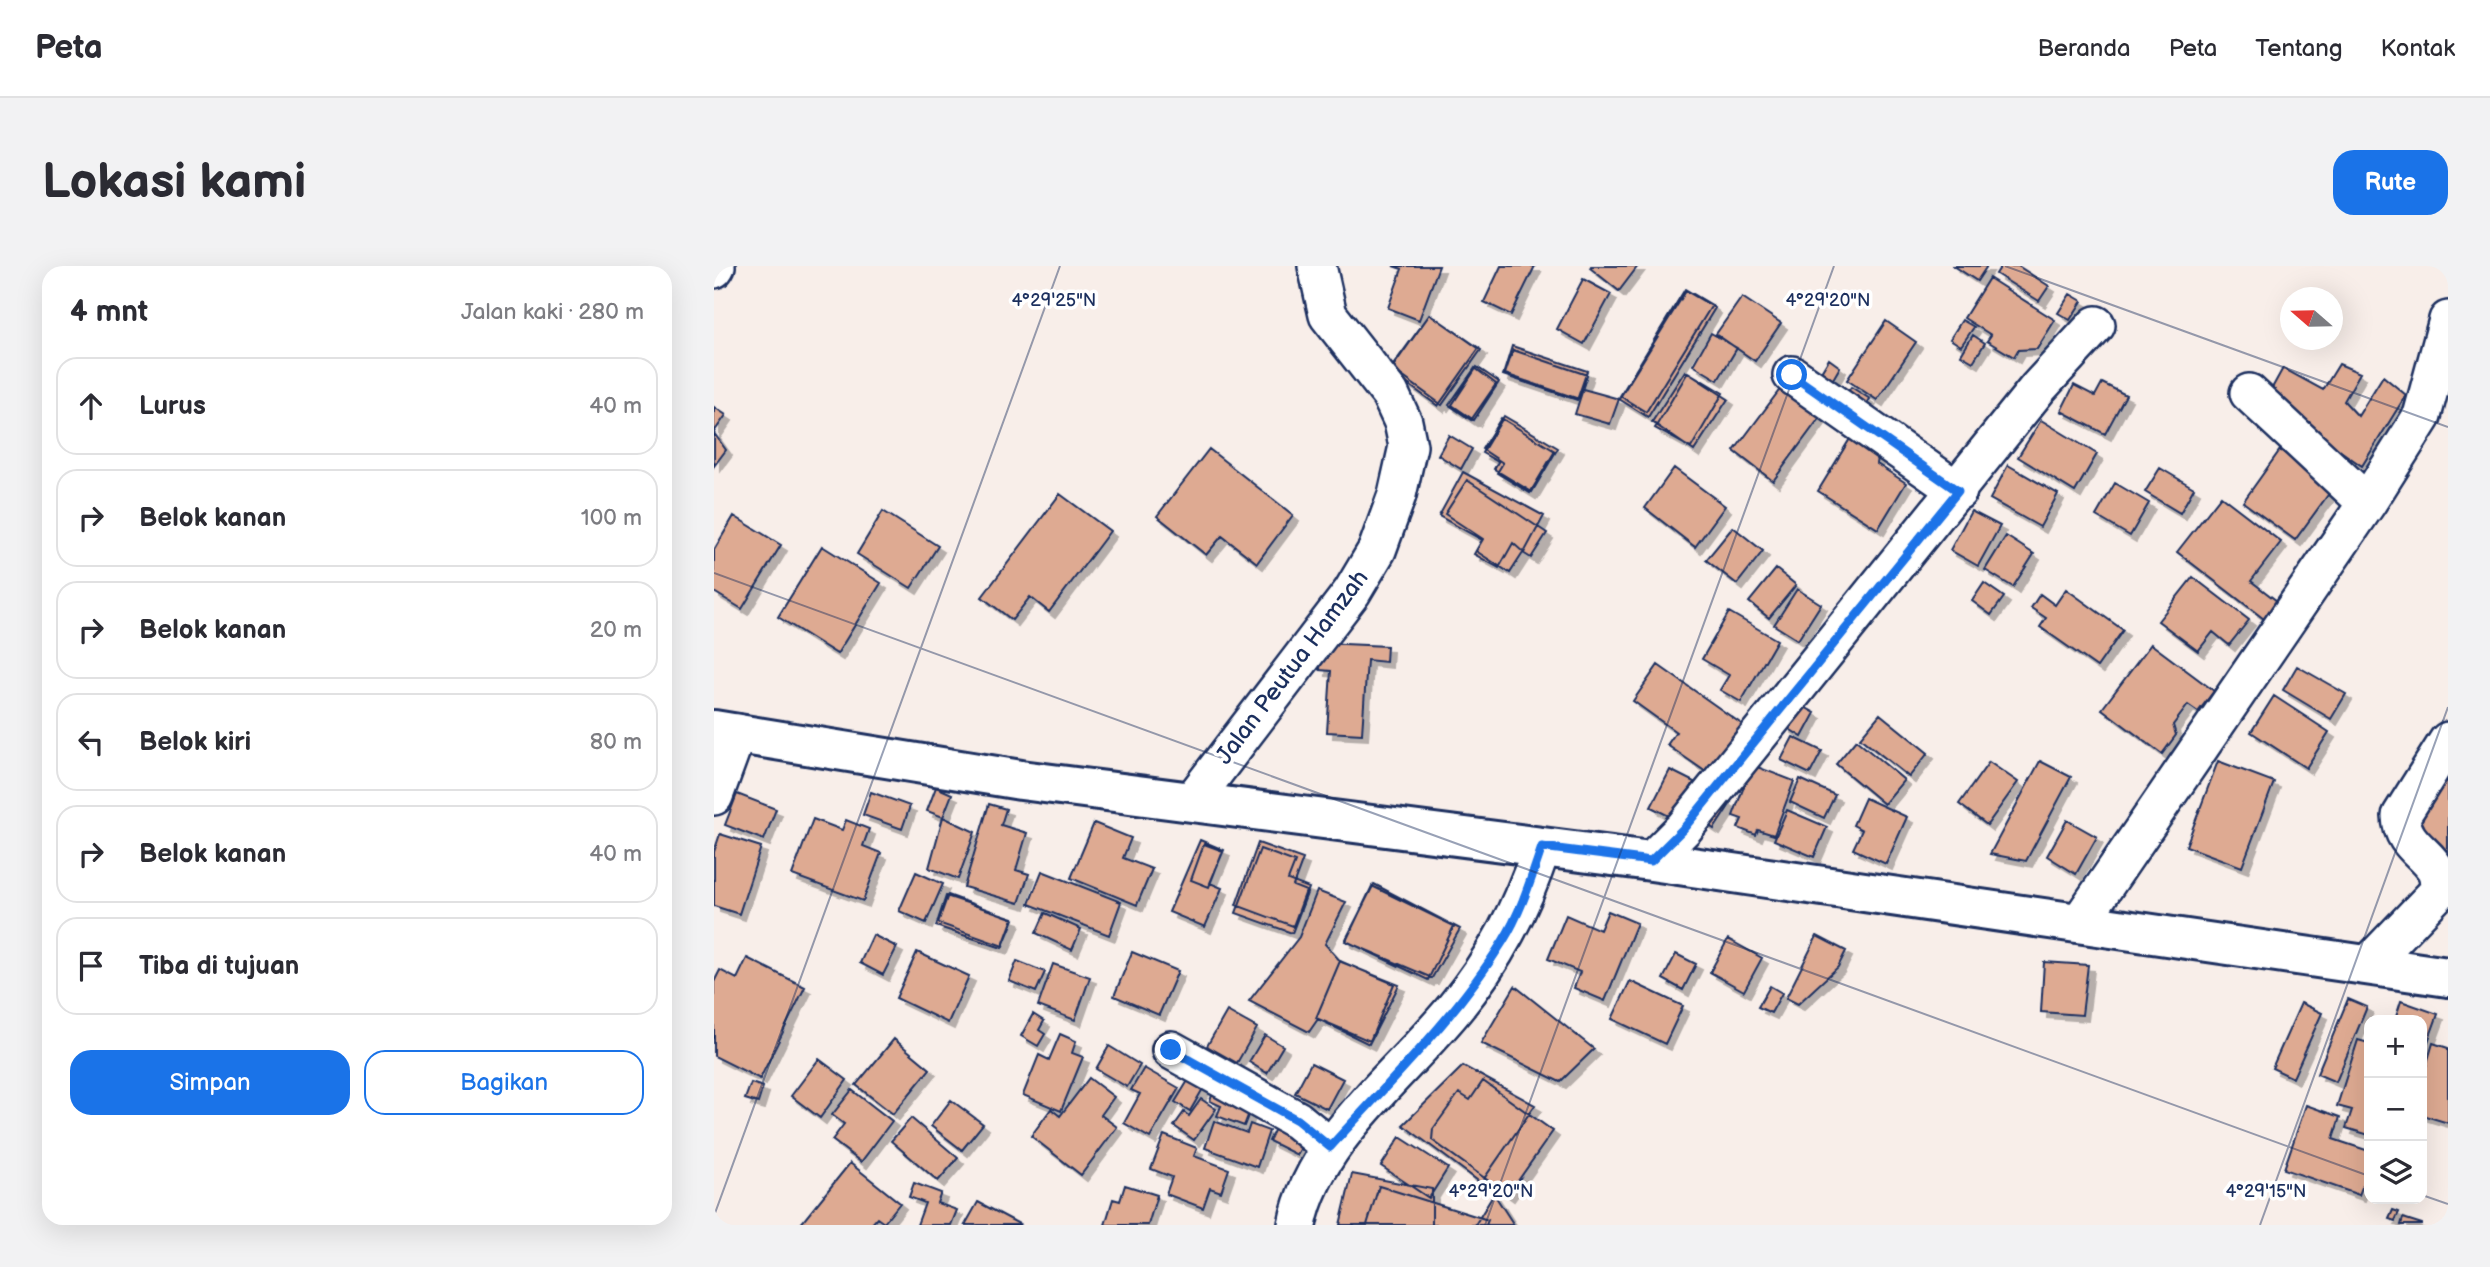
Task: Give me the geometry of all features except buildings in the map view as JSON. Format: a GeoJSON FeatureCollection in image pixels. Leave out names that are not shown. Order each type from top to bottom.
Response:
{"type":"FeatureCollection","features":[{"type":"Feature","properties":{"kind":"main road"},"geometry":{"type":"LineString","coordinates":[[725,731],[1021,780],[1651,861],[2448,977]]}},
{"type":"Feature","properties":{"kind":"street","name":"Jalan Peutua Hamzah"},"geometry":{"type":"LineString","coordinates":[[1193,800],[1352,592],[1377,550],[1397,495],[1408,446],[1403,422],[1390,394],[1328,315],[1317,266]]}},
{"type":"Feature","properties":{"kind":"street"},"geometry":{"type":"LineString","coordinates":[[2080,922],[2367,503],[2435,424],[2448,320]]}},
{"type":"Feature","properties":{"kind":"street"},"geometry":{"type":"LineString","coordinates":[[1651,861],[1684,828],[1958,491],[2038,388],[2096,325]]}},
{"type":"Feature","properties":{"kind":"street"},"geometry":{"type":"LineString","coordinates":[[1792,375],[1958,491]]}},
{"type":"Feature","properties":{"kind":"street"},"geometry":{"type":"LineString","coordinates":[[2249,393],[2367,503]]}},
{"type":"Feature","properties":{"kind":"street"},"geometry":{"type":"LineString","coordinates":[[714,796],[725,731]]}},
{"type":"Feature","properties":{"kind":"street"},"geometry":{"type":"LineString","coordinates":[[2368,965],[2437,893],[2442,879],[2439,871],[2405,837],[2401,816],[2448,741]]}},
{"type":"Feature","properties":{"kind":"street"},"geometry":{"type":"LineString","coordinates":[[1297,1225],[1312,1179],[1330,1147],[1455,1008],[1503,941],[1517,915],[1542,847]]}},
{"type":"Feature","properties":{"kind":"street"},"geometry":{"type":"LineString","coordinates":[[1171,1050],[1297,1120],[1330,1147]]}},
{"type":"Feature","properties":{"kind":"route"},"geometry":{"type":"LineString","coordinates":[[1171,1050],[1297,1120],[1330,1147],[1455,1008],[1503,941],[1517,915],[1542,847],[1651,861],[1684,828],[1958,491],[1792,375]]}}]}
